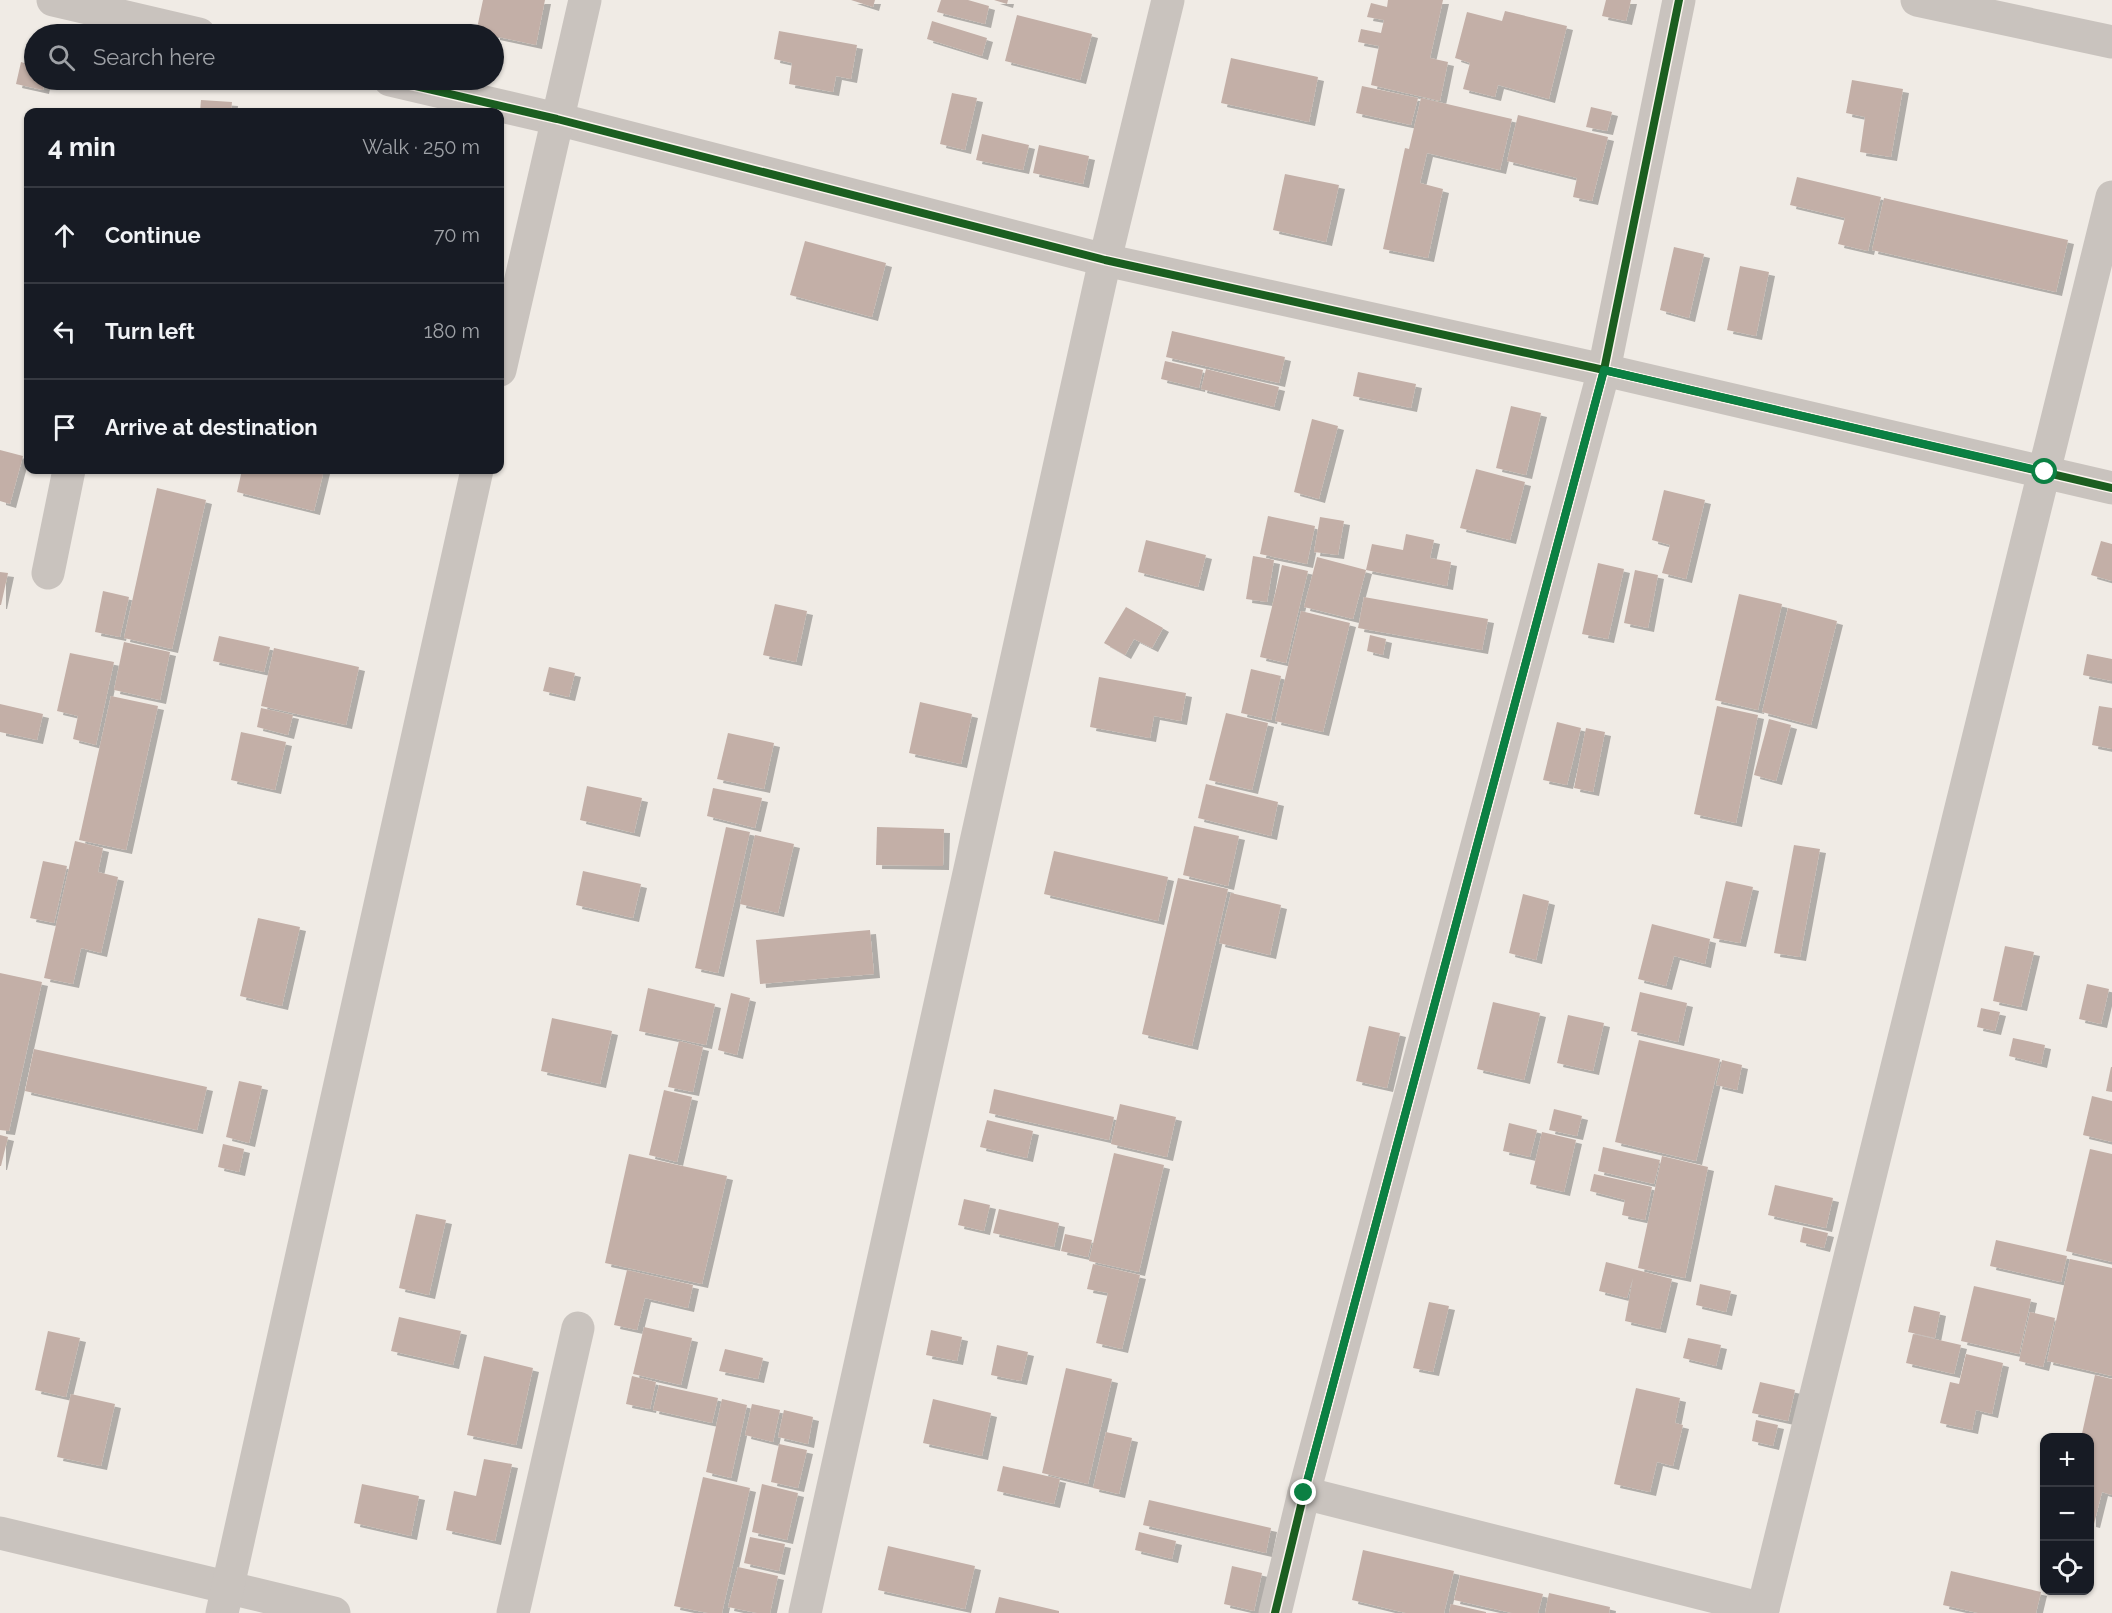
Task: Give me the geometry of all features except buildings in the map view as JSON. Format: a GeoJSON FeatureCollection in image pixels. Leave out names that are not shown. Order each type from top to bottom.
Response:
{"type":"FeatureCollection","features":[{"type":"Feature","properties":{"kind":"street"},"geometry":{"type":"LineString","coordinates":[[53,0],[156,24]]}},
{"type":"Feature","properties":{"kind":"street"},"geometry":{"type":"LineString","coordinates":[[504,352],[585,0]]}},
{"type":"Feature","properties":{"kind":"street"},"geometry":{"type":"LineString","coordinates":[[805,1613],[1105,260],[1167,0]]}},
{"type":"Feature","properties":{"kind":"street"},"geometry":{"type":"LineString","coordinates":[[1275,1613],[1304,1493],[1604,370],[1679,0]]}},
{"type":"Feature","properties":{"kind":"street"},"geometry":{"type":"LineString","coordinates":[[1917,0],[2112,42]]}},
{"type":"Feature","properties":{"kind":"street"},"geometry":{"type":"LineString","coordinates":[[433,90],[557,119],[1105,260],[1604,370],[2112,488]]}},
{"type":"Feature","properties":{"kind":"street"},"geometry":{"type":"LineString","coordinates":[[1304,1493],[1762,1611],[2112,197]]}},
{"type":"Feature","properties":{"kind":"street"},"geometry":{"type":"LineString","coordinates":[[48,573],[68,474]]}},
{"type":"Feature","properties":{"kind":"street"},"geometry":{"type":"LineString","coordinates":[[225,1600],[476,474]]}},
{"type":"Feature","properties":{"kind":"street"},"geometry":{"type":"LineString","coordinates":[[513,1613],[578,1328]]}},
{"type":"Feature","properties":{"kind":"street"},"geometry":{"type":"LineString","coordinates":[[0,1533],[225,1600],[334,1613]]}},
{"type":"Feature","properties":{"kind":"cycle path"},"geometry":{"type":"LineString","coordinates":[[1275,1613],[1304,1493],[1604,370],[1679,0]]}},
{"type":"Feature","properties":{"kind":"cycle path"},"geometry":{"type":"LineString","coordinates":[[433,90],[557,119],[1105,260],[1604,370],[2112,488]]}},
{"type":"Feature","properties":{"kind":"route"},"geometry":{"type":"LineString","coordinates":[[1304,1493],[1604,370],[2045,472]]}}]}
